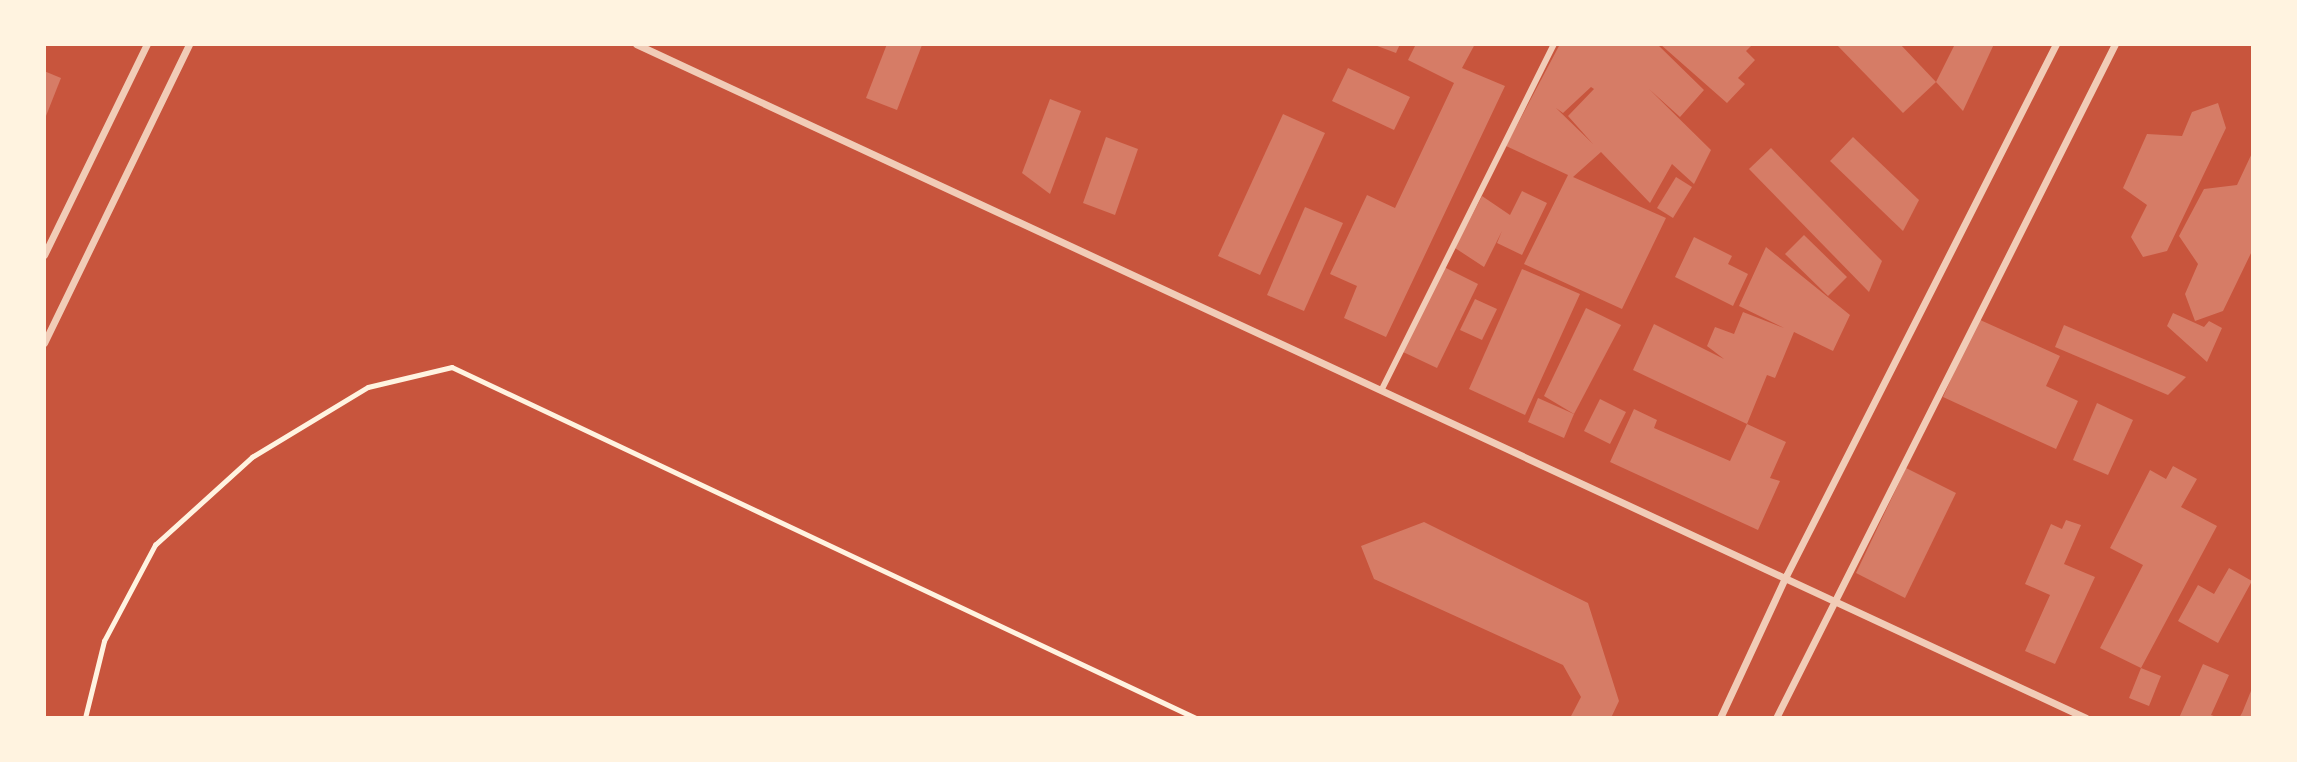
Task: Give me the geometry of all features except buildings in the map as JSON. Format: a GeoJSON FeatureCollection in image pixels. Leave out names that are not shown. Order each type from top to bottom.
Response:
{"type":"FeatureCollection","features":[{"type":"Feature","properties":{"kind":"street"},"geometry":{"type":"LineString","coordinates":[[44,255],[147,44]]}},
{"type":"Feature","properties":{"kind":"street"},"geometry":{"type":"LineString","coordinates":[[44,343],[188,44]]}},
{"type":"Feature","properties":{"kind":"street"},"geometry":{"type":"LineString","coordinates":[[636,44],[1786,576],[2086,718]]}},
{"type":"Feature","properties":{"kind":"street"},"geometry":{"type":"LineString","coordinates":[[1382,389],[1554,44]]}},
{"type":"Feature","properties":{"kind":"street"},"geometry":{"type":"LineString","coordinates":[[1720,718],[1786,576],[2056,44]]}},
{"type":"Feature","properties":{"kind":"street"},"geometry":{"type":"LineString","coordinates":[[1776,718],[1833,599],[2115,44]]}},
{"type":"Feature","properties":{"kind":"path"},"geometry":{"type":"LineString","coordinates":[[85,718],[104,641],[155,545],[253,457],[368,387],[452,367],[1196,718]]}}]}
